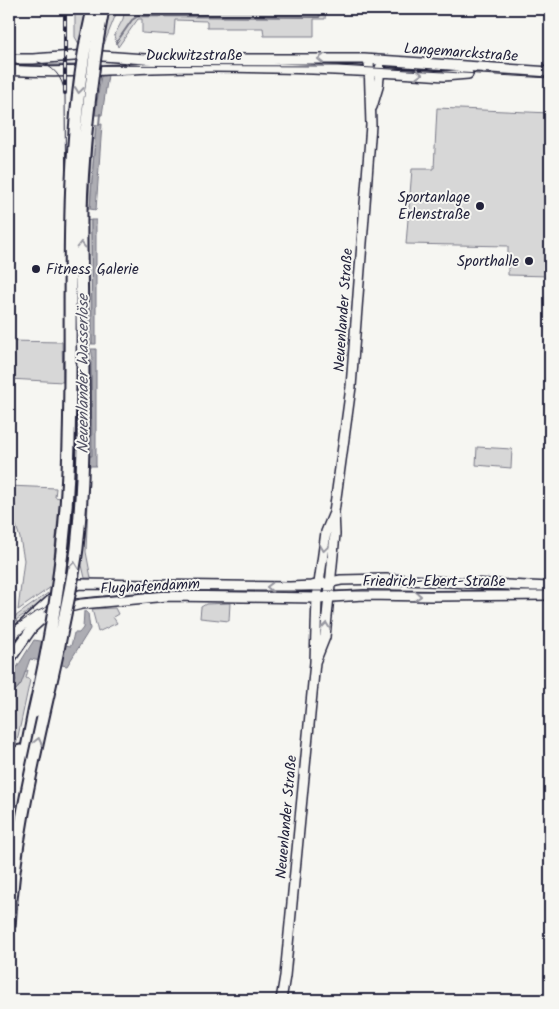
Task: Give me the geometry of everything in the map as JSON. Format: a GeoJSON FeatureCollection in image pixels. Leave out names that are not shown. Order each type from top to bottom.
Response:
{"type":"FeatureCollection","features":[{"type":"Feature","properties":{"kind":"highway"},"geometry":{"type":"LineString","coordinates":[[9,927],[15,861],[26,793],[70,594],[76,549],[82,456],[82,181],[93,9]]}},
{"type":"Feature","properties":{"kind":"highway"},"geometry":{"type":"LineString","coordinates":[[9,841],[53,622],[66,510],[70,402],[70,179],[79,90],[103,9]]}},
{"type":"Feature","properties":{"kind":"highway"},"geometry":{"type":"LineString","coordinates":[[9,780],[34,712]]}},
{"type":"Feature","properties":{"kind":"main road","name":"Duckwitzstraße"},"geometry":{"type":"LineString","coordinates":[[9,59],[33,60],[88,55],[144,59],[369,60]]}},
{"type":"Feature","properties":{"kind":"main road","name":"Langemarckstraße"},"geometry":{"type":"LineString","coordinates":[[369,60],[550,72]]}},
{"type":"Feature","properties":{"kind":"main road","name":"Neuenlander Straße"},"geometry":{"type":"LineString","coordinates":[[315,662],[325,637],[335,534],[334,512],[351,387],[372,110],[369,60]]}},
{"type":"Feature","properties":{"kind":"main road","name":"Neuenlander Straße"},"geometry":{"type":"LineString","coordinates":[[372,110],[378,87],[380,60]]}},
{"type":"Feature","properties":{"kind":"main road","name":"Duckwitzstraße"},"geometry":{"type":"LineString","coordinates":[[9,70],[45,72],[152,68],[274,68],[380,72]]}},
{"type":"Feature","properties":{"kind":"main road","name":"Langemarckstraße"},"geometry":{"type":"LineString","coordinates":[[380,72],[550,77]]}},
{"type":"Feature","properties":{"kind":"main road","name":"Neuenlander Straße"},"geometry":{"type":"LineString","coordinates":[[286,1000],[286,976],[315,662],[317,598],[326,532],[334,512]]}},
{"type":"Feature","properties":{"kind":"main road","name":"Friedrich-Ebert-Straße"},"geometry":{"type":"LineString","coordinates":[[319,585],[340,580],[386,579],[550,587]]}},
{"type":"Feature","properties":{"kind":"main road","name":"Flughafendamm"},"geometry":{"type":"LineString","coordinates":[[9,638],[63,589],[80,584],[290,587],[319,585]]}},
{"type":"Feature","properties":{"kind":"main road","name":"Friedrich-Ebert-Straße"},"geometry":{"type":"LineString","coordinates":[[317,598],[330,596],[550,594]]}},
{"type":"Feature","properties":{"kind":"main road","name":"Flughafendamm"},"geometry":{"type":"LineString","coordinates":[[9,660],[32,628],[47,616],[69,606],[167,596],[317,598]]}},
{"type":"Feature","properties":{"kind":"main road","name":"Neuenlander Straße"},"geometry":{"type":"LineString","coordinates":[[280,1000],[286,976]]}},
{"type":"Feature","properties":{"kind":"shaded area"},"geometry":{"type":"Polygon","coordinates":[[[75,9],[87,9],[79,44],[75,37],[75,9]]]}},
{"type":"Feature","properties":{"kind":"shaded area"},"geometry":{"type":"Polygon","coordinates":[[[109,9],[118,9],[104,44],[102,44],[109,9]]]}},
{"type":"Feature","properties":{"kind":"shaded area"},"geometry":{"type":"Polygon","coordinates":[[[125,9],[286,9],[316,11],[317,9],[326,9],[325,19],[314,19],[314,36],[264,36],[263,28],[207,28],[207,21],[175,20],[174,35],[142,33],[142,19],[138,19],[118,47],[114,36],[123,19],[125,9]]]}},
{"type":"Feature","properties":{"kind":"shaded area"},"geometry":{"type":"Polygon","coordinates":[[[108,75],[102,115],[95,115],[101,76],[108,75]]]}},
{"type":"Feature","properties":{"kind":"shaded area","name":"Sportanlage Erlenstraße"},"geometry":{"type":"Polygon","coordinates":[[[437,108],[550,113],[550,276],[508,275],[508,246],[406,244],[412,169],[434,169],[437,108]]]}},
{"type":"Feature","properties":{"kind":"shaded area"},"geometry":{"type":"Polygon","coordinates":[[[102,124],[96,210],[90,209],[96,125],[102,124]]]}},
{"type":"Feature","properties":{"kind":"shaded area"},"geometry":{"type":"Polygon","coordinates":[[[93,125],[96,125],[90,209],[88,209],[93,125]]]}},
{"type":"Feature","properties":{"kind":"shaded area"},"geometry":{"type":"Polygon","coordinates":[[[91,220],[92,344],[89,344],[86,224],[87,221],[91,220]]]}},
{"type":"Feature","properties":{"kind":"shaded area"},"geometry":{"type":"Polygon","coordinates":[[[91,220],[96,220],[96,344],[92,344],[91,220]]]}},
{"type":"Feature","properties":{"kind":"shaded area"},"geometry":{"type":"Polygon","coordinates":[[[9,341],[62,342],[63,382],[9,379],[9,341]]]}},
{"type":"Feature","properties":{"kind":"shaded area"},"geometry":{"type":"Polygon","coordinates":[[[91,349],[96,349],[96,466],[87,466],[82,456],[92,456],[91,362],[93,359],[91,349]]]}},
{"type":"Feature","properties":{"kind":"shaded area"},"geometry":{"type":"Polygon","coordinates":[[[86,362],[91,362],[92,456],[86,456],[86,362]]]}},
{"type":"Feature","properties":{"kind":"shaded area"},"geometry":{"type":"Polygon","coordinates":[[[477,447],[512,449],[511,468],[476,465],[477,447]]]}},
{"type":"Feature","properties":{"kind":"shaded area"},"geometry":{"type":"Polygon","coordinates":[[[9,486],[56,488],[55,497],[60,498],[51,587],[18,610],[24,560],[20,538],[9,505],[9,486]]]}},
{"type":"Feature","properties":{"kind":"shaded area"},"geometry":{"type":"Polygon","coordinates":[[[85,498],[88,504],[86,552],[91,578],[85,578],[82,565],[85,498]]]}},
{"type":"Feature","properties":{"kind":"shaded area"},"geometry":{"type":"Polygon","coordinates":[[[48,593],[48,598],[16,620],[19,624],[9,634],[9,621],[48,593]]]}},
{"type":"Feature","properties":{"kind":"shaded area"},"geometry":{"type":"Polygon","coordinates":[[[230,603],[229,621],[200,618],[201,607],[206,604],[230,603]]]}},
{"type":"Feature","properties":{"kind":"shaded area"},"geometry":{"type":"Polygon","coordinates":[[[115,608],[118,614],[113,617],[117,623],[98,632],[92,609],[115,608]]]}},
{"type":"Feature","properties":{"kind":"shaded area"},"geometry":{"type":"Polygon","coordinates":[[[84,611],[88,613],[90,629],[67,666],[30,659],[21,684],[9,697],[9,691],[16,680],[13,674],[34,640],[71,646],[74,633],[79,633],[83,628],[84,611]]]}},
{"type":"Feature","properties":{"kind":"shaded area"},"geometry":{"type":"Polygon","coordinates":[[[28,670],[26,678],[30,680],[9,770],[9,697],[19,687],[25,672],[28,670]]]}},
{"type":"Feature","properties":{"kind":"waterway","name":"Neuenlander Wasserlöse"},"geometry":{"type":"LineString","coordinates":[[116,43],[132,20],[138,16],[319,17],[323,9]]}},
{"type":"Feature","properties":{"kind":"waterway","name":"Neuenlander Wasserlöse"},"geometry":{"type":"LineString","coordinates":[[99,125],[100,114]]}},
{"type":"Feature","properties":{"kind":"tram line"},"geometry":{"type":"LineString","coordinates":[[38,62],[53,69],[62,82],[65,93],[68,496],[58,599],[56,648]]}},
{"type":"Feature","properties":{"kind":"tram line"},"geometry":{"type":"LineString","coordinates":[[9,65],[338,66],[550,78]]}},
{"type":"Feature","properties":{"kind":"tram line"},"geometry":{"type":"LineString","coordinates":[[9,630],[34,613],[62,600],[155,591],[550,591]]}},
{"type":"Feature","properties":{"kind":"railway"},"geometry":{"type":"LineString","coordinates":[[65,9],[65,93]]}},
{"type":"Feature","properties":{"kind":"place","name":"Sportanlage Erlenstraße"},"geometry":{"type":"Point","coordinates":[480,206]}},
{"type":"Feature","properties":{"kind":"place","name":"Sporthalle"},"geometry":{"type":"Point","coordinates":[529,261]}},
{"type":"Feature","properties":{"kind":"place","name":"Fitness Galerie"},"geometry":{"type":"Point","coordinates":[36,269]}}]}
